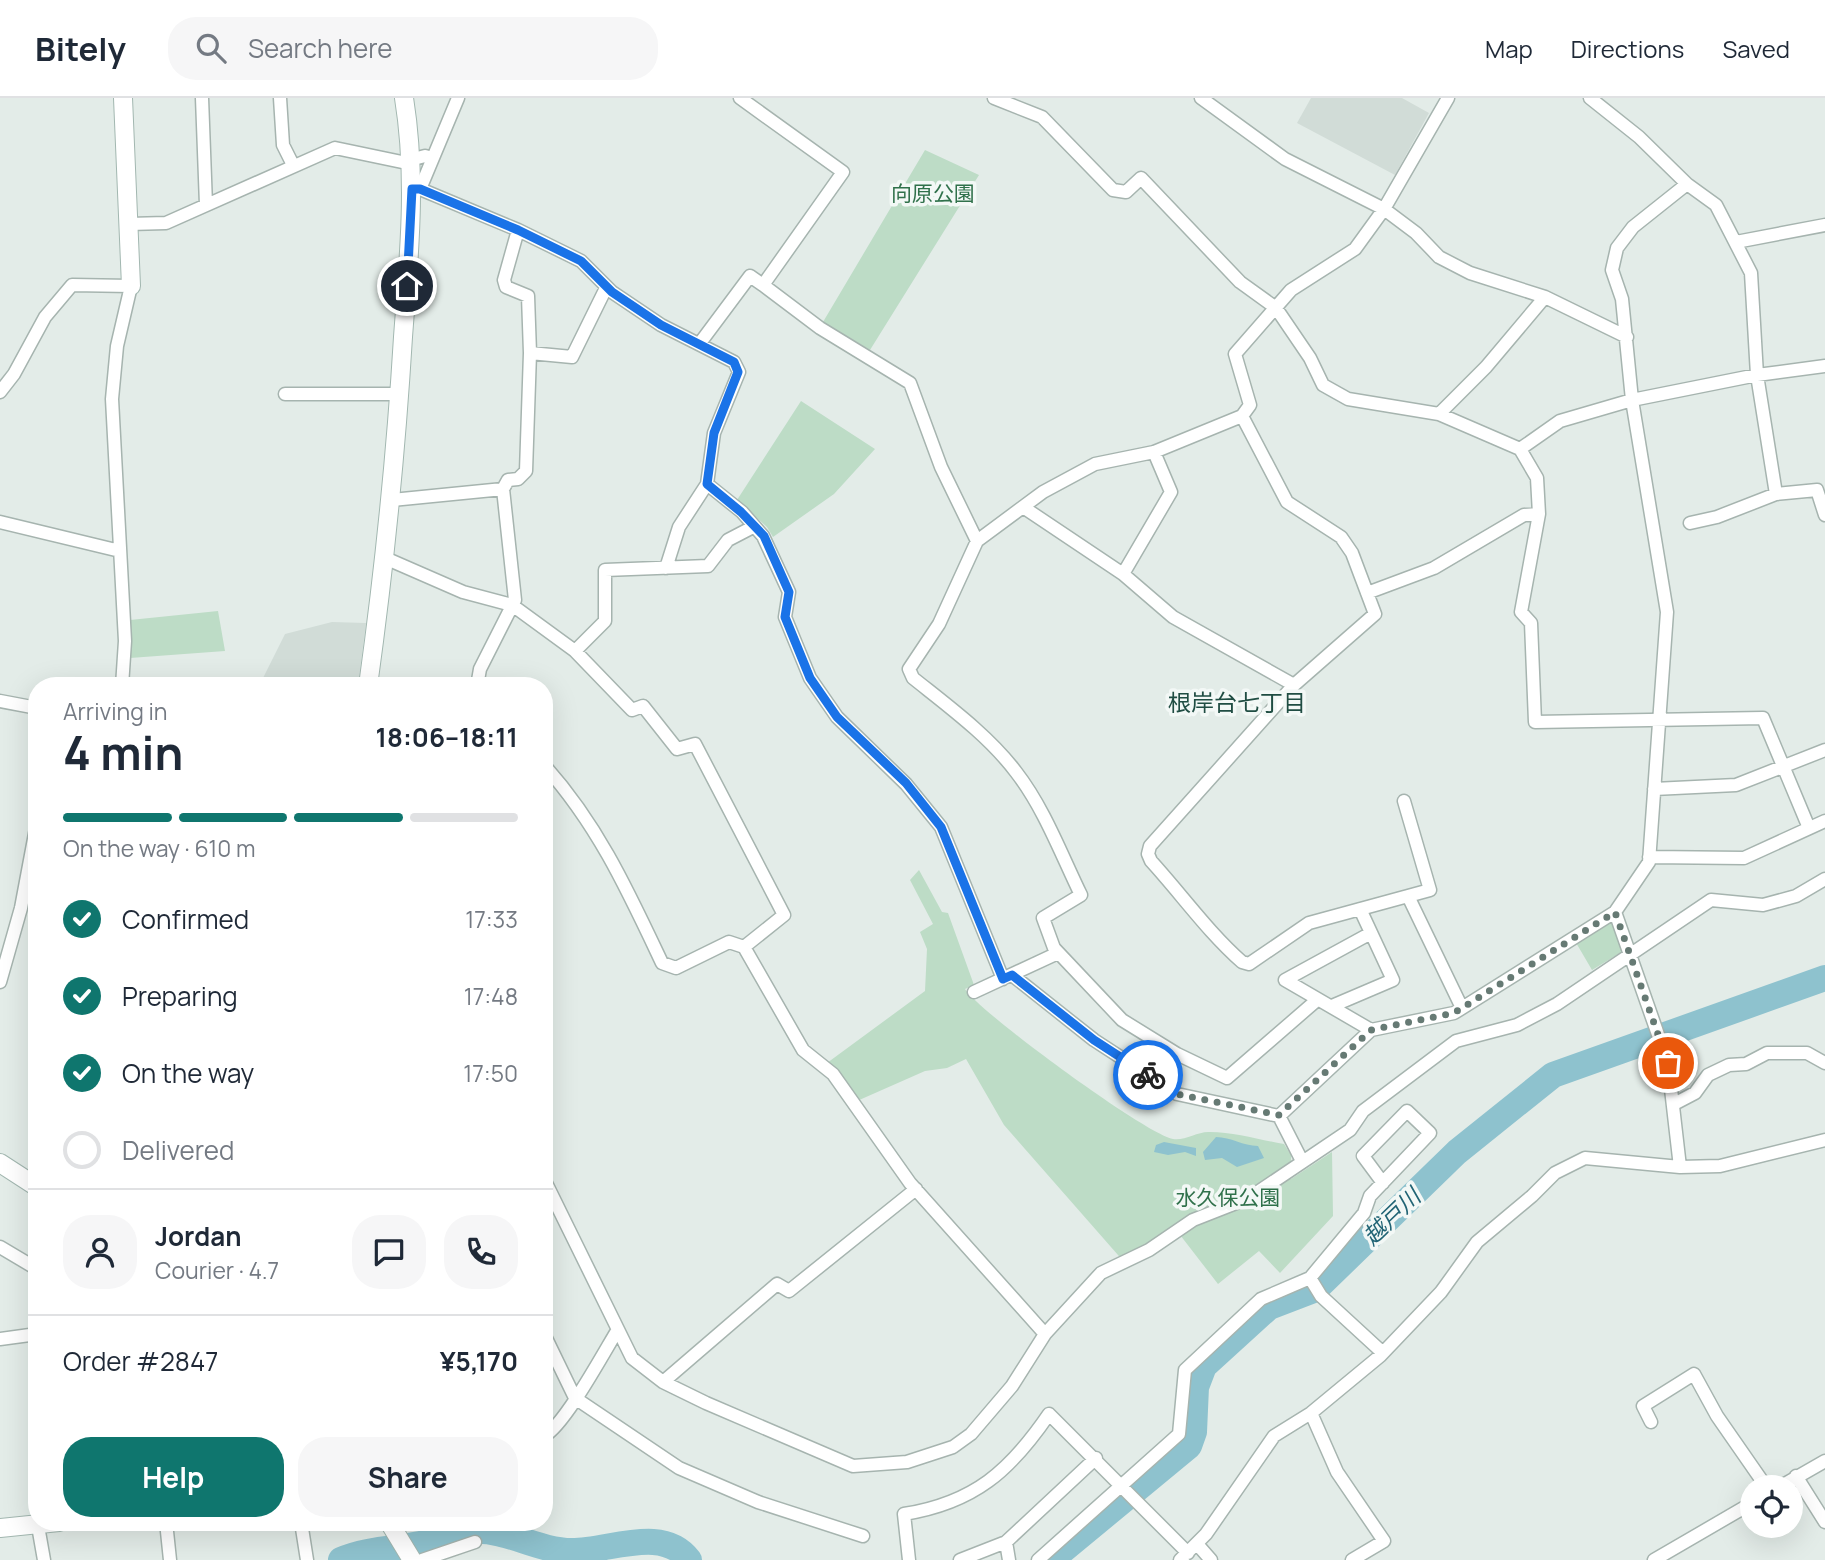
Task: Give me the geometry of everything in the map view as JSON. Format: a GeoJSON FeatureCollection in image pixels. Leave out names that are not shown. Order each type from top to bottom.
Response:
{"type":"FeatureCollection","features":[{"type":"Feature","properties":{"kind":"street"},"geometry":{"type":"LineString","coordinates":[[123,98],[131,286],[117,346],[111,400],[125,641],[123,677]]}},
{"type":"Feature","properties":{"kind":"street"},"geometry":{"type":"LineString","coordinates":[[202,98],[206,205]]}},
{"type":"Feature","properties":{"kind":"street"},"geometry":{"type":"LineString","coordinates":[[280,98],[283,145],[293,166]]}},
{"type":"Feature","properties":{"kind":"street"},"geometry":{"type":"LineString","coordinates":[[369,677],[392,500],[416,189],[404,98]]}},
{"type":"Feature","properties":{"kind":"street"},"geometry":{"type":"LineString","coordinates":[[416,189],[458,98]]}},
{"type":"Feature","properties":{"kind":"street"},"geometry":{"type":"LineString","coordinates":[[740,98],[843,172],[764,285]]}},
{"type":"Feature","properties":{"kind":"street"},"geometry":{"type":"LineString","coordinates":[[994,98],[1042,117],[1113,190],[1126,192],[1141,178],[1240,282],[1276,308],[1310,358],[1323,385],[1348,399],[1439,414],[1520,449],[1537,478],[1539,513],[1521,612],[1531,623],[1535,722],[1763,718],[1809,828]]}},
{"type":"Feature","properties":{"kind":"street"},"geometry":{"type":"LineString","coordinates":[[1201,98],[1285,159],[1384,209],[1416,233],[1439,257],[1470,273],[1545,297],[1627,337]]}},
{"type":"Feature","properties":{"kind":"street"},"geometry":{"type":"LineString","coordinates":[[1317,1000],[1227,1077],[1177,1054],[1122,1020],[1058,953],[1043,918],[1081,895],[1033,796],[1015,769],[962,718],[914,678],[909,669],[939,624],[977,541],[1043,492],[1095,464],[1154,452],[1242,416],[1250,405],[1235,354],[1291,290],[1355,249],[1384,209],[1448,98]]}},
{"type":"Feature","properties":{"kind":"street"},"geometry":{"type":"LineString","coordinates":[[1590,98],[1639,137],[1687,184],[1716,205],[1751,273],[1757,374],[1776,494]]}},
{"type":"Feature","properties":{"kind":"street"},"geometry":{"type":"LineString","coordinates":[[130,225],[166,223],[335,148],[402,162],[412,158],[432,158]]}},
{"type":"Feature","properties":{"kind":"street"},"geometry":{"type":"LineString","coordinates":[[1279,1115],[1371,1030],[1454,1013],[1615,912],[1649,862],[1667,612],[1656,528],[1632,400],[1622,299],[1612,270],[1613,257],[1633,227],[1687,184]]}},
{"type":"Feature","properties":{"kind":"street"},"geometry":{"type":"LineString","coordinates":[[416,189],[518,230],[581,261],[606,288],[661,325],[734,362],[738,372],[714,433],[707,484],[679,527],[666,568]]}},
{"type":"Feature","properties":{"kind":"street"},"geometry":{"type":"LineString","coordinates":[[1735,242],[1825,225]]}},
{"type":"Feature","properties":{"kind":"street"},"geometry":{"type":"LineString","coordinates":[[479,677],[514,600],[503,489],[508,480],[517,480],[526,471],[530,353],[528,296],[506,287],[504,280],[518,230]]}},
{"type":"Feature","properties":{"kind":"street"},"geometry":{"type":"LineString","coordinates":[[700,343],[750,276],[820,328],[910,383],[941,467],[977,541]]}},
{"type":"Feature","properties":{"kind":"street"},"geometry":{"type":"LineString","coordinates":[[0,393],[14,374],[45,317],[72,285],[131,286]]}},
{"type":"Feature","properties":{"kind":"street"},"geometry":{"type":"LineString","coordinates":[[530,353],[572,357],[606,288]]}},
{"type":"Feature","properties":{"kind":"street"},"geometry":{"type":"LineString","coordinates":[[1439,414],[1486,367],[1545,297]]}},
{"type":"Feature","properties":{"kind":"street"},"geometry":{"type":"LineString","coordinates":[[1520,449],[1560,421],[1632,400],[1757,374],[1825,366]]}},
{"type":"Feature","properties":{"kind":"street"},"geometry":{"type":"LineString","coordinates":[[285,394],[400,394]]}},
{"type":"Feature","properties":{"kind":"street"},"geometry":{"type":"LineString","coordinates":[[1242,416],[1287,502],[1341,537],[1352,554],[1375,614],[1294,685],[1150,846],[1148,854],[1204,926],[1242,962],[1249,964],[1309,923],[1430,890],[1404,801]]}},
{"type":"Feature","properties":{"kind":"street"},"geometry":{"type":"LineString","coordinates":[[1123,574],[1171,492],[1154,452]]}},
{"type":"Feature","properties":{"kind":"street"},"geometry":{"type":"LineString","coordinates":[[707,484],[741,512],[764,536],[789,592],[785,617],[810,678],[837,717],[906,783],[941,827],[1008,977],[1094,1040],[1177,1094],[1279,1115]]}},
{"type":"Feature","properties":{"kind":"street"},"geometry":{"type":"LineString","coordinates":[[392,500],[503,489]]}},
{"type":"Feature","properties":{"kind":"street"},"geometry":{"type":"LineString","coordinates":[[1690,523],[1717,517],[1776,494],[1817,490],[1825,515]]}},
{"type":"Feature","properties":{"kind":"street"},"geometry":{"type":"LineString","coordinates":[[1023,507],[1123,574],[1174,617],[1294,685]]}},
{"type":"Feature","properties":{"kind":"street"},"geometry":{"type":"LineString","coordinates":[[1367,593],[1434,568],[1524,516],[1539,513]]}},
{"type":"Feature","properties":{"kind":"street"},"geometry":{"type":"LineString","coordinates":[[0,522],[120,551]]}},
{"type":"Feature","properties":{"kind":"street"},"geometry":{"type":"LineString","coordinates":[[575,651],[605,621],[605,570],[708,566],[728,540],[753,527]]}},
{"type":"Feature","properties":{"kind":"street"},"geometry":{"type":"LineString","coordinates":[[385,558],[463,592],[512,605],[575,651],[632,710],[643,706],[677,750],[695,744],[784,915],[744,947]]}},
{"type":"Feature","properties":{"kind":"street"},"geometry":{"type":"LineString","coordinates":[[0,701],[28,706]]}},
{"type":"Feature","properties":{"kind":"street"},"geometry":{"type":"LineString","coordinates":[[1654,789],[1736,785],[1825,750]]}},
{"type":"Feature","properties":{"kind":"street"},"geometry":{"type":"LineString","coordinates":[[553,776],[584,813],[623,879],[662,963],[676,968],[729,943],[744,947],[803,1050],[833,1074],[916,1189],[1045,1334]]}},
{"type":"Feature","properties":{"kind":"street"},"geometry":{"type":"LineString","coordinates":[[1649,857],[1744,858],[1825,821]]}},
{"type":"Feature","properties":{"kind":"street"},"geometry":{"type":"LineString","coordinates":[[0,982],[21,908],[28,871]]}},
{"type":"Feature","properties":{"kind":"street"},"geometry":{"type":"LineString","coordinates":[[553,1198],[632,1358],[663,1382],[853,1465],[907,1462],[953,1447],[971,1434],[1012,1386],[1045,1334],[1101,1273],[1149,1250],[1193,1220],[1249,1198],[1350,1130],[1363,1111],[1456,1041],[1517,1026],[1557,1004],[1632,953],[1651,944],[1711,900],[1763,905],[1796,896],[1825,879]]}},
{"type":"Feature","properties":{"kind":"street"},"geometry":{"type":"LineString","coordinates":[[1408,896],[1462,1008]]}},
{"type":"Feature","properties":{"kind":"street"},"geometry":{"type":"LineString","coordinates":[[1332,1006],[1393,980],[1360,909]]}},
{"type":"Feature","properties":{"kind":"street"},"geometry":{"type":"LineString","coordinates":[[1615,912],[1632,953],[1663,1048],[1674,1104],[1680,1167]]}},
{"type":"Feature","properties":{"kind":"street"},"geometry":{"type":"LineString","coordinates":[[1371,933],[1285,980],[1371,1030]]}},
{"type":"Feature","properties":{"kind":"street"},"geometry":{"type":"LineString","coordinates":[[974,992],[1058,953]]}},
{"type":"Feature","properties":{"kind":"street"},"geometry":{"type":"LineString","coordinates":[[1674,1104],[1695,1093],[1708,1075],[1729,1065],[1746,1064],[1767,1053],[1807,1053],[1825,1063]]}},
{"type":"Feature","properties":{"kind":"street"},"geometry":{"type":"LineString","coordinates":[[1038,1560],[1179,1434],[1185,1370],[1261,1299],[1312,1280],[1364,1213],[1370,1196],[1383,1183],[1430,1133],[1407,1111],[1363,1156],[1383,1183]]}},
{"type":"Feature","properties":{"kind":"street"},"geometry":{"type":"LineString","coordinates":[[1279,1115],[1302,1161]]}},
{"type":"Feature","properties":{"kind":"street"},"geometry":{"type":"LineString","coordinates":[[1188,1552],[1274,1436],[1311,1413],[1383,1353],[1441,1292],[1476,1242],[1532,1196],[1555,1172],[1585,1158],[1680,1167],[1720,1166],[1825,1140]]}},
{"type":"Feature","properties":{"kind":"street"},"geometry":{"type":"LineString","coordinates":[[0,1163],[28,1181]]}},
{"type":"Feature","properties":{"kind":"street"},"geometry":{"type":"LineString","coordinates":[[663,1382],[777,1284],[789,1291],[916,1189]]}},
{"type":"Feature","properties":{"kind":"street"},"geometry":{"type":"LineString","coordinates":[[0,1247],[28,1264]]}},
{"type":"Feature","properties":{"kind":"street"},"geometry":{"type":"LineString","coordinates":[[1312,1280],[1321,1296],[1383,1353]]}},
{"type":"Feature","properties":{"kind":"street"},"geometry":{"type":"LineString","coordinates":[[553,1430],[617,1331]]}},
{"type":"Feature","properties":{"kind":"street"},"geometry":{"type":"LineString","coordinates":[[0,1339],[28,1335]]}},
{"type":"Feature","properties":{"kind":"street"},"geometry":{"type":"LineString","coordinates":[[553,1353],[575,1398],[694,1476],[758,1502],[863,1536]]}},
{"type":"Feature","properties":{"kind":"street"},"geometry":{"type":"LineString","coordinates":[[1651,1422],[1643,1406],[1694,1374],[1717,1416],[1758,1475]]}},
{"type":"Feature","properties":{"kind":"street"},"geometry":{"type":"LineString","coordinates":[[1311,1413],[1337,1472],[1384,1541],[1352,1560]]}},
{"type":"Feature","properties":{"kind":"street"},"geometry":{"type":"LineString","coordinates":[[909,1560],[904,1514],[952,1502],[989,1483],[1024,1450],[1049,1414],[1096,1458],[1133,1501],[1188,1552],[1211,1560]]}},
{"type":"Feature","properties":{"kind":"street"},"geometry":{"type":"LineString","coordinates":[[960,1560],[1006,1542],[1096,1458]]}},
{"type":"Feature","properties":{"kind":"street"},"geometry":{"type":"LineString","coordinates":[[1798,1475],[1825,1461]]}},
{"type":"Feature","properties":{"kind":"street"},"geometry":{"type":"LineString","coordinates":[[1803,1487],[1825,1522]]}},
{"type":"Feature","properties":{"kind":"street"},"geometry":{"type":"LineString","coordinates":[[1654,1560],[1674,1555],[1740,1511]]}},
{"type":"Feature","properties":{"kind":"street"},"geometry":{"type":"LineString","coordinates":[[0,1528],[28,1527]]}},
{"type":"Feature","properties":{"kind":"street"},"geometry":{"type":"LineString","coordinates":[[39,1531],[44,1560]]}},
{"type":"Feature","properties":{"kind":"street"},"geometry":{"type":"LineString","coordinates":[[167,1531],[170,1560]]}},
{"type":"Feature","properties":{"kind":"street"},"geometry":{"type":"LineString","coordinates":[[302,1531],[307,1560]]}},
{"type":"Feature","properties":{"kind":"street"},"geometry":{"type":"LineString","coordinates":[[394,1531],[414,1558],[474,1542]]}},
{"type":"Feature","properties":{"kind":"street"},"geometry":{"type":"LineString","coordinates":[[1006,1542],[1009,1560]]}},
{"type":"Feature","properties":{"kind":"shaded area"},"geometry":{"type":"Polygon","coordinates":[[[1311,98],[1402,98],[1429,113],[1395,175],[1297,123],[1311,98]]]}},
{"type":"Feature","properties":{"kind":"shaded area"},"geometry":{"type":"Polygon","coordinates":[[[332,622],[366,623],[359,677],[264,677],[285,634],[332,622]]]}},
{"type":"Feature","properties":{"kind":"green space","name":"向原公園"},"geometry":{"type":"Polygon","coordinates":[[[925,150],[979,175],[870,350],[823,322],[925,150]]]}},
{"type":"Feature","properties":{"kind":"green space"},"geometry":{"type":"Polygon","coordinates":[[[801,401],[875,449],[834,494],[773,537],[767,527],[737,500],[801,401]]]}},
{"type":"Feature","properties":{"kind":"green space"},"geometry":{"type":"Polygon","coordinates":[[[218,611],[225,651],[130,658],[130,620],[218,611]]]}},
{"type":"Feature","properties":{"kind":"green space","name":"水久保公園"},"geometry":{"type":"Polygon","coordinates":[[[919,870],[942,912],[948,913],[974,985],[965,989],[1030,1046],[1099,1096],[1173,1139],[1205,1132],[1219,1132],[1284,1144],[1291,1155],[1291,1179],[1332,1152],[1333,1216],[1280,1273],[1259,1251],[1218,1284],[1177,1231],[1125,1263],[1004,1125],[966,1059],[947,1068],[925,1071],[857,1101],[827,1063],[925,991],[927,949],[920,932],[933,924],[910,880],[919,870]]]}},
{"type":"Feature","properties":{"kind":"green space"},"geometry":{"type":"Polygon","coordinates":[[[1613,919],[1625,950],[1592,970],[1575,941],[1613,919]]]}},
{"type":"Feature","properties":{"kind":"water"},"geometry":{"type":"Polygon","coordinates":[[[1216,1137],[1258,1146],[1264,1158],[1237,1167],[1222,1158],[1205,1160],[1203,1152],[1216,1137]]]}},
{"type":"Feature","properties":{"kind":"water"},"geometry":{"type":"Polygon","coordinates":[[[1164,1142],[1196,1148],[1196,1156],[1185,1152],[1168,1155],[1154,1152],[1156,1145],[1164,1142]]]}},
{"type":"Feature","properties":{"kind":"waterway","name":"越戸川"},"geometry":{"type":"LineString","coordinates":[[1051,1560],[1189,1446],[1194,1432],[1196,1387],[1204,1366],[1269,1307],[1316,1289],[1457,1152],[1553,1075],[1825,978]]}},
{"type":"Feature","properties":{"kind":"waterway","name":"越戸川"},"geometry":{"type":"LineString","coordinates":[[341,1560],[362,1553],[431,1542],[473,1531],[498,1533],[547,1548],[572,1551],[651,1542],[678,1550],[689,1560]]}},
{"type":"Feature","properties":{"kind":"way so far"},"geometry":{"type":"LineString","coordinates":[[1148,1075],[1177,1094],[1279,1115],[1371,1030],[1454,1013],[1615,912],[1632,953],[1668,1063]]}},
{"type":"Feature","properties":{"kind":"district","name":"根岸台七丁目"},"geometry":{"type":"Point","coordinates":[1237,702]}},
{"type":"Feature","properties":{"kind":"route"},"geometry":{"type":"LineString","coordinates":[[407,286],[412,189],[420,189],[518,230],[581,261],[606,288],[661,325],[734,362],[738,372],[714,433],[707,484],[741,512],[764,536],[789,592],[785,617],[810,678],[837,717],[906,783],[941,827],[1003,979],[1012,975],[1094,1040],[1148,1075]]}}]}
